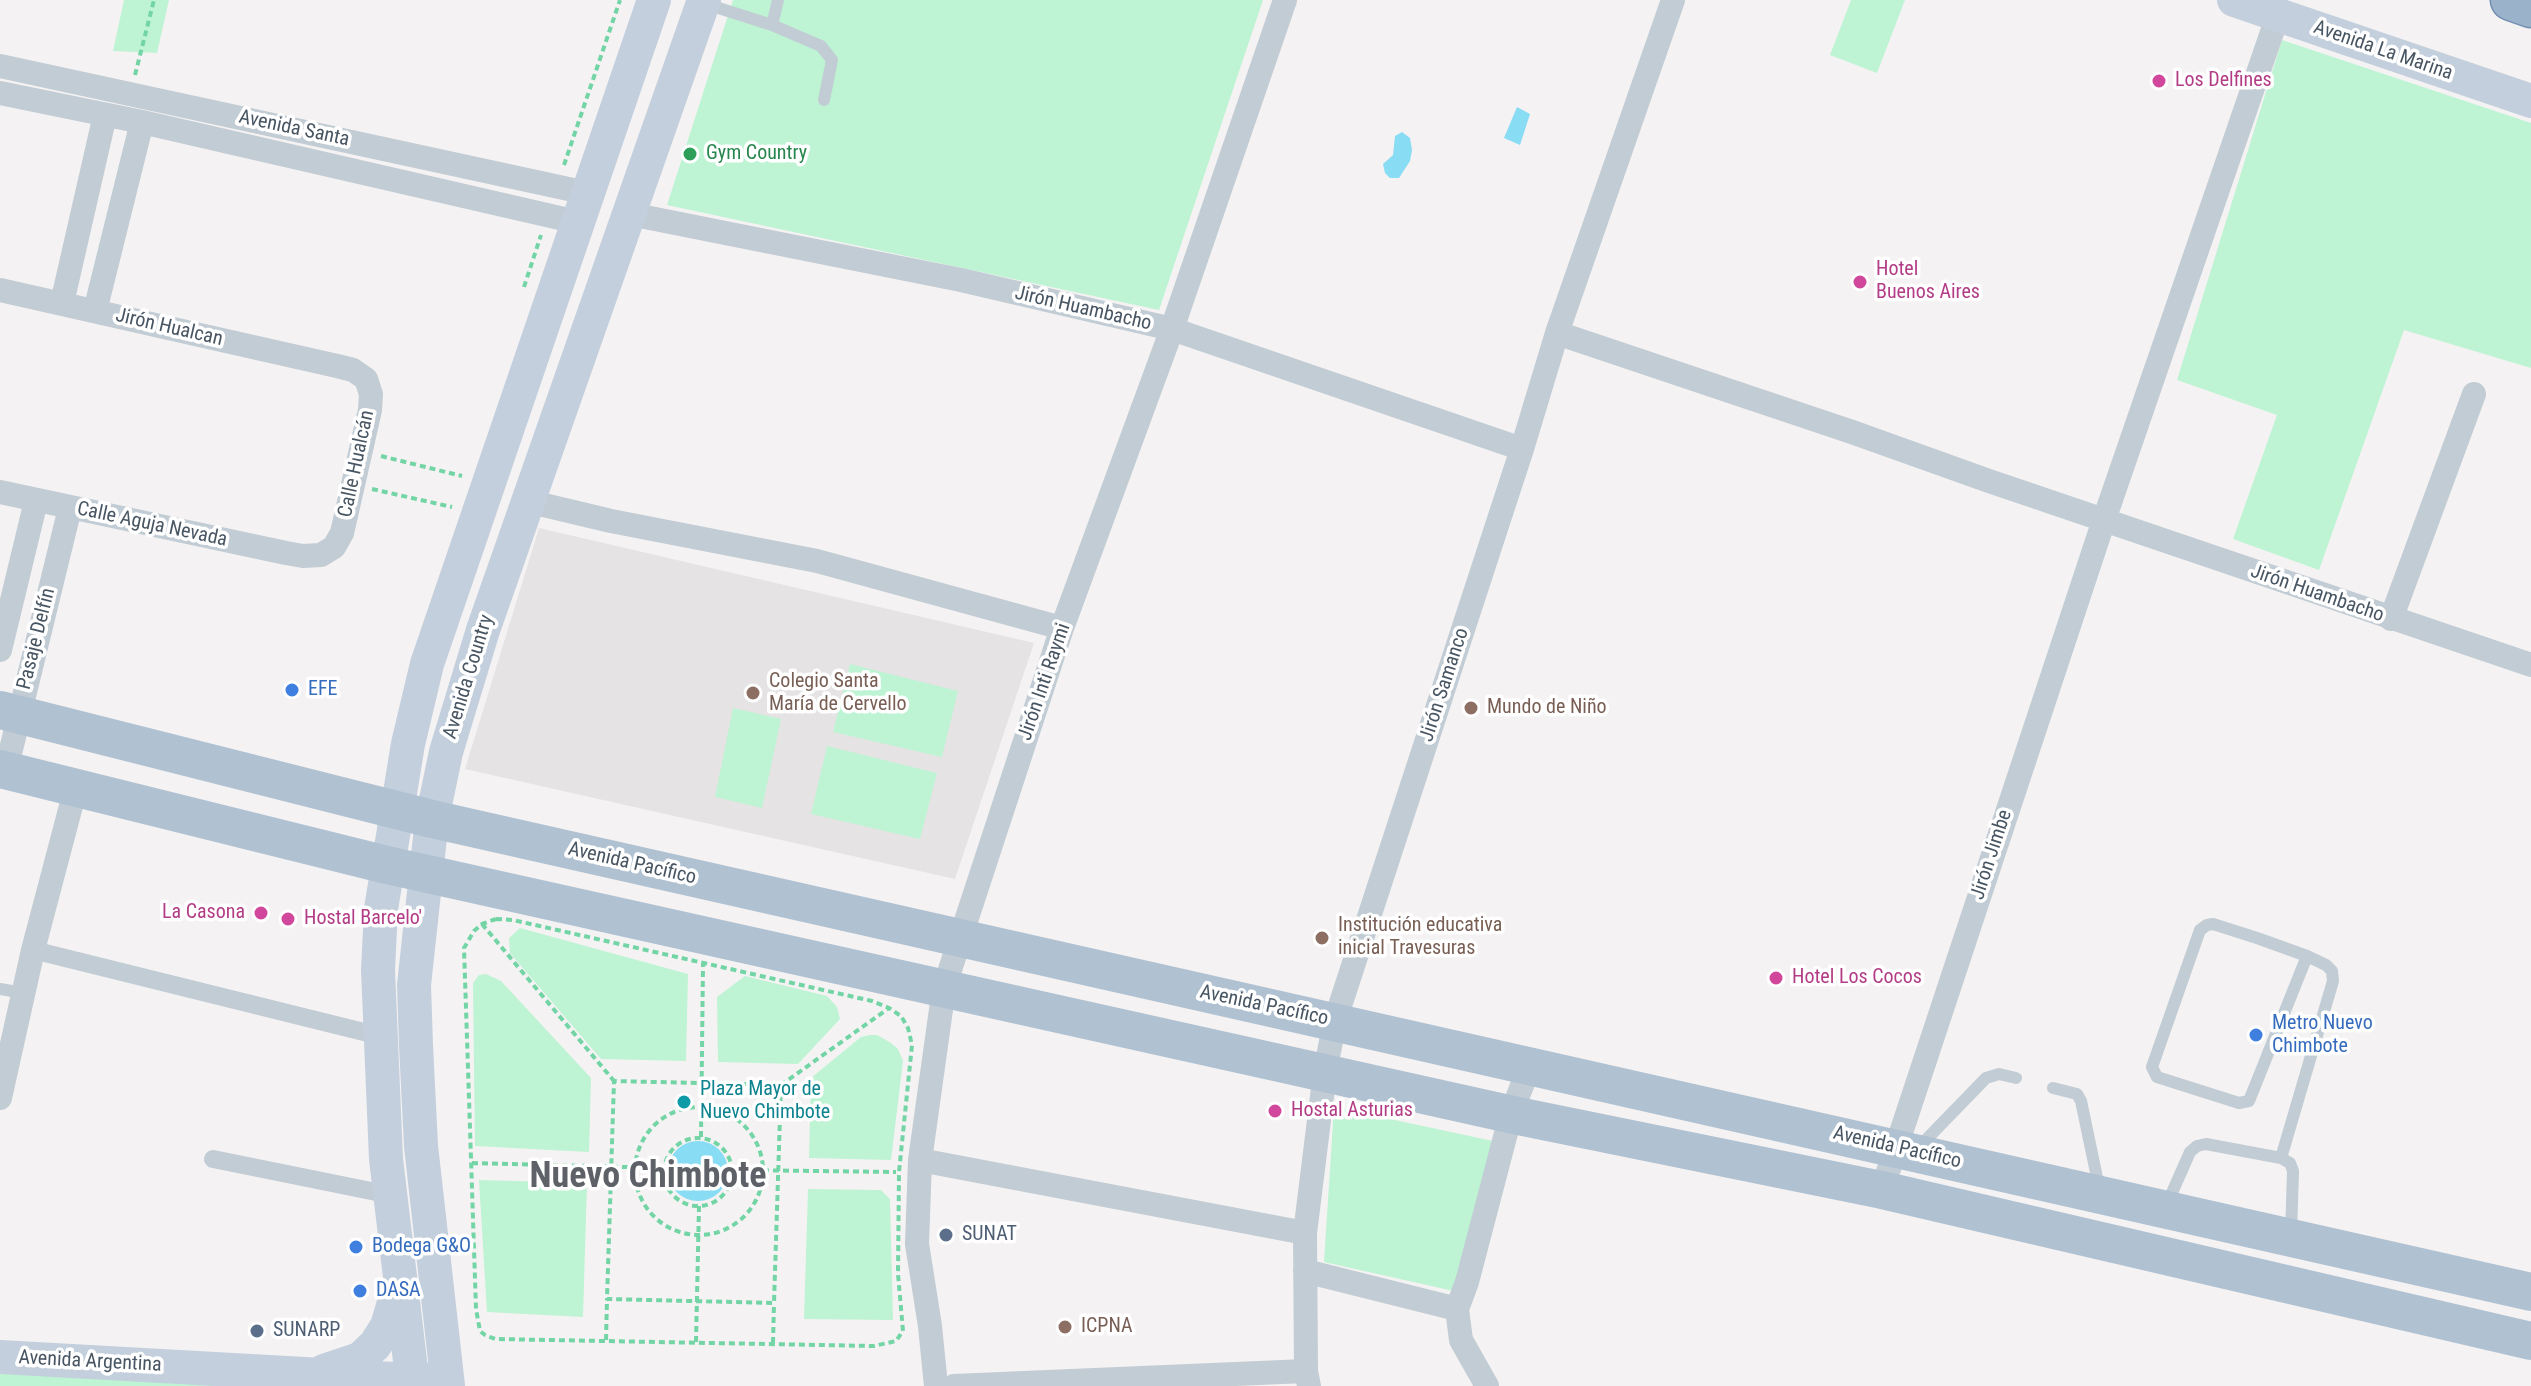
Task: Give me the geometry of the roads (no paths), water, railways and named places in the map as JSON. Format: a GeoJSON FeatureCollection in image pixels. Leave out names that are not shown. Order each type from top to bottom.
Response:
{"type":"FeatureCollection","features":[{"type":"Feature","properties":{"kind":"highway"},"geometry":{"type":"LineString","coordinates":[[2511,0],[2531,7]]}},
{"type":"Feature","properties":{"kind":"main road","name":"Avenida Country"},"geometry":{"type":"LineString","coordinates":[[454,1383],[421,1146],[414,985],[425,874],[414,814],[408,744],[427,664],[654,0]]}},
{"type":"Feature","properties":{"kind":"main road","name":"Avenida La Marina"},"geometry":{"type":"LineString","coordinates":[[2234,0],[2531,101]]}},
{"type":"Feature","properties":{"kind":"main road","name":"Avenida Country"},"geometry":{"type":"LineString","coordinates":[[412,1383],[383,1112],[379,944],[387,865],[446,752],[527,501],[578,365],[703,1]]}},
{"type":"Feature","properties":{"kind":"main road"},"geometry":{"type":"LineString","coordinates":[[636,56],[680,71]]}},
{"type":"Feature","properties":{"kind":"main road"},"geometry":{"type":"LineString","coordinates":[[534,350],[578,365]]}},
{"type":"Feature","properties":{"kind":"main road","name":"Avenida Pacífico"},"geometry":{"type":"LineString","coordinates":[[9,712],[414,814],[2531,1292]]}},
{"type":"Feature","properties":{"kind":"main road"},"geometry":{"type":"LineString","coordinates":[[3,770],[425,874],[1511,1114],[1882,1190],[2531,1341]]}},
{"type":"Feature","properties":{"kind":"main road"},"geometry":{"type":"LineString","coordinates":[[313,1375],[360,1359],[375,1345],[387,1326],[401,1277]]}},
{"type":"Feature","properties":{"kind":"main road","name":"Avenida Argentina"},"geometry":{"type":"LineString","coordinates":[[0,1357],[412,1383],[454,1383]]}},
{"type":"Feature","properties":{"kind":"street","name":"Jirón Inti Raymi"},"geometry":{"type":"LineString","coordinates":[[936,1386],[909,1166],[944,988],[1062,628],[1172,329],[1285,0]]}},
{"type":"Feature","properties":{"kind":"street","name":"Jirón Samanco"},"geometry":{"type":"LineString","coordinates":[[1307,1378],[1305,1233],[1325,1072],[1335,1021],[1557,333],[1673,0]]}},
{"type":"Feature","properties":{"kind":"street","name":"Jirón Jimbe"},"geometry":{"type":"LineString","coordinates":[[1882,1190],[1905,1150],[2104,520],[2278,15]]}},
{"type":"Feature","properties":{"kind":"street","name":"Avenida Santa"},"geometry":{"type":"LineString","coordinates":[[0,66],[131,94],[582,207]]}},
{"type":"Feature","properties":{"kind":"street","name":"Avenida Santa"},"geometry":{"type":"LineString","coordinates":[[0,93],[582,207]]}},
{"type":"Feature","properties":{"kind":"street"},"geometry":{"type":"LineString","coordinates":[[62,303],[105,115]]}},
{"type":"Feature","properties":{"kind":"street"},"geometry":{"type":"LineString","coordinates":[[95,311],[142,122]]}},
{"type":"Feature","properties":{"kind":"street","name":"Jirón Huambacho"},"geometry":{"type":"LineString","coordinates":[[630,214],[961,280],[1172,329],[1522,449]]}},
{"type":"Feature","properties":{"kind":"street","name":"Jirón Hualcan"},"geometry":{"type":"LineString","coordinates":[[0,290],[337,366]]}},
{"type":"Feature","properties":{"kind":"street","name":"Jirón Huambacho"},"geometry":{"type":"LineString","coordinates":[[1557,333],[2531,665]]}},
{"type":"Feature","properties":{"kind":"street","name":"Calle Hualcán"},"geometry":{"type":"LineString","coordinates":[[303,556],[321,555],[334,547],[342,533],[370,410],[371,394],[366,379],[353,370],[337,366]]}},
{"type":"Feature","properties":{"kind":"street"},"geometry":{"type":"LineString","coordinates":[[2391,619],[2474,394]]}},
{"type":"Feature","properties":{"kind":"street","name":"Calle Aguja Nevada"},"geometry":{"type":"LineString","coordinates":[[0,492],[303,556]]}},
{"type":"Feature","properties":{"kind":"street","name":"Pasaje Delfín"},"geometry":{"type":"LineString","coordinates":[[0,650],[36,501]]}},
{"type":"Feature","properties":{"kind":"street"},"geometry":{"type":"LineString","coordinates":[[527,501],[611,521],[817,561],[1062,628]]}},
{"type":"Feature","properties":{"kind":"street","name":"Pasaje Delfín"},"geometry":{"type":"LineString","coordinates":[[3,770],[9,712],[70,508]]}},
{"type":"Feature","properties":{"kind":"street"},"geometry":{"type":"LineString","coordinates":[[0,1098],[12,991],[33,950],[76,787]]}},
{"type":"Feature","properties":{"kind":"street"},"geometry":{"type":"LineString","coordinates":[[33,950],[380,1036]]}},
{"type":"Feature","properties":{"kind":"street"},"geometry":{"type":"LineString","coordinates":[[1487,1386],[1461,1340],[1457,1309],[1467,1282],[1511,1114],[1530,1065]]}},
{"type":"Feature","properties":{"kind":"street"},"geometry":{"type":"LineString","coordinates":[[213,1159],[391,1195]]}},
{"type":"Feature","properties":{"kind":"street"},"geometry":{"type":"LineString","coordinates":[[909,1166],[1305,1233]]}},
{"type":"Feature","properties":{"kind":"street"},"geometry":{"type":"LineString","coordinates":[[1305,1271],[1457,1309]]}},
{"type":"Feature","properties":{"kind":"street"},"geometry":{"type":"LineString","coordinates":[[954,1386],[1307,1378]]}},
{"type":"Feature","properties":{"kind":"lane"},"geometry":{"type":"LineString","coordinates":[[772,25],[778,0]]}},
{"type":"Feature","properties":{"kind":"lane"},"geometry":{"type":"LineString","coordinates":[[703,1],[821,46],[832,60],[824,100]]}},
{"type":"Feature","properties":{"kind":"lane"},"geometry":{"type":"LineString","coordinates":[[2281,1158],[2333,981],[2332,971],[2326,965],[2307,956],[2213,924],[2200,930],[2152,1067],[2157,1077],[2239,1103],[2249,1101],[2307,956]]}},
{"type":"Feature","properties":{"kind":"lane"},"geometry":{"type":"LineString","coordinates":[[1905,1150],[1986,1078],[1999,1074],[2016,1078]]}},
{"type":"Feature","properties":{"kind":"lane"},"geometry":{"type":"LineString","coordinates":[[2053,1088],[2077,1094],[2081,1101],[2101,1194]]}},
{"type":"Feature","properties":{"kind":"lane"},"geometry":{"type":"LineString","coordinates":[[2165,1209],[2190,1152],[2197,1146],[2206,1144],[2281,1158],[2290,1163],[2293,1171],[2290,1237]]}},
{"type":"Feature","properties":{"kind":"water"},"geometry":{"type":"Polygon","coordinates":[[[1517,107],[1530,114],[1520,145],[1504,138],[1517,107]]]}},
{"type":"Feature","properties":{"kind":"water"},"geometry":{"type":"Polygon","coordinates":[[[1402,132],[1410,138],[1410,161],[1399,178],[1390,178],[1383,164],[1393,155],[1395,136],[1402,132]]]}},
{"type":"Feature","properties":{"kind":"water"},"geometry":{"type":"Polygon","coordinates":[[[698,1141],[710,1143],[719,1150],[726,1159],[726,1183],[719,1192],[710,1199],[698,1201],[686,1199],[677,1192],[670,1183],[668,1171],[670,1159],[677,1150],[686,1143],[698,1141]]]}},
{"type":"Feature","properties":{"kind":"place","name":"Los Delfines"},"geometry":{"type":"Point","coordinates":[2159,81]}},
{"type":"Feature","properties":{"kind":"place","name":"Gym Country"},"geometry":{"type":"Point","coordinates":[690,154]}},
{"type":"Feature","properties":{"kind":"place","name":"Hotel Buenos Aires"},"geometry":{"type":"Point","coordinates":[1860,282]}},
{"type":"Feature","properties":{"kind":"place","name":"EFE"},"geometry":{"type":"Point","coordinates":[292,690]}},
{"type":"Feature","properties":{"kind":"place","name":"Colegio Santa María de Cervello"},"geometry":{"type":"Point","coordinates":[753,693]}},
{"type":"Feature","properties":{"kind":"place","name":"Mundo de Niño"},"geometry":{"type":"Point","coordinates":[1471,708]}},
{"type":"Feature","properties":{"kind":"place","name":"La Casona"},"geometry":{"type":"Point","coordinates":[261,913]}},
{"type":"Feature","properties":{"kind":"place","name":"Hostal Barcelo'"},"geometry":{"type":"Point","coordinates":[288,919]}},
{"type":"Feature","properties":{"kind":"place","name":"Institución educativa inicial Travesuras"},"geometry":{"type":"Point","coordinates":[1322,938]}},
{"type":"Feature","properties":{"kind":"place","name":"Hotel Los Cocos"},"geometry":{"type":"Point","coordinates":[1776,978]}},
{"type":"Feature","properties":{"kind":"place","name":"Metro Nuevo Chimbote"},"geometry":{"type":"Point","coordinates":[2256,1035]}},
{"type":"Feature","properties":{"kind":"place","name":"Plaza Mayor de Nuevo Chimbote"},"geometry":{"type":"Point","coordinates":[684,1102]}},
{"type":"Feature","properties":{"kind":"place","name":"Hostal Asturias"},"geometry":{"type":"Point","coordinates":[1275,1111]}},
{"type":"Feature","properties":{"kind":"place","name":"SUNAT"},"geometry":{"type":"Point","coordinates":[946,1235]}},
{"type":"Feature","properties":{"kind":"place","name":"Bodega G&O"},"geometry":{"type":"Point","coordinates":[356,1247]}},
{"type":"Feature","properties":{"kind":"place","name":"DASA"},"geometry":{"type":"Point","coordinates":[360,1291]}},
{"type":"Feature","properties":{"kind":"place","name":"ICPNA"},"geometry":{"type":"Point","coordinates":[1065,1327]}},
{"type":"Feature","properties":{"kind":"place","name":"SUNARP"},"geometry":{"type":"Point","coordinates":[257,1331]}},
{"type":"Feature","properties":{"kind":"district","name":"Nuevo Chimbote"},"geometry":{"type":"Point","coordinates":[648,1178]}}]}
